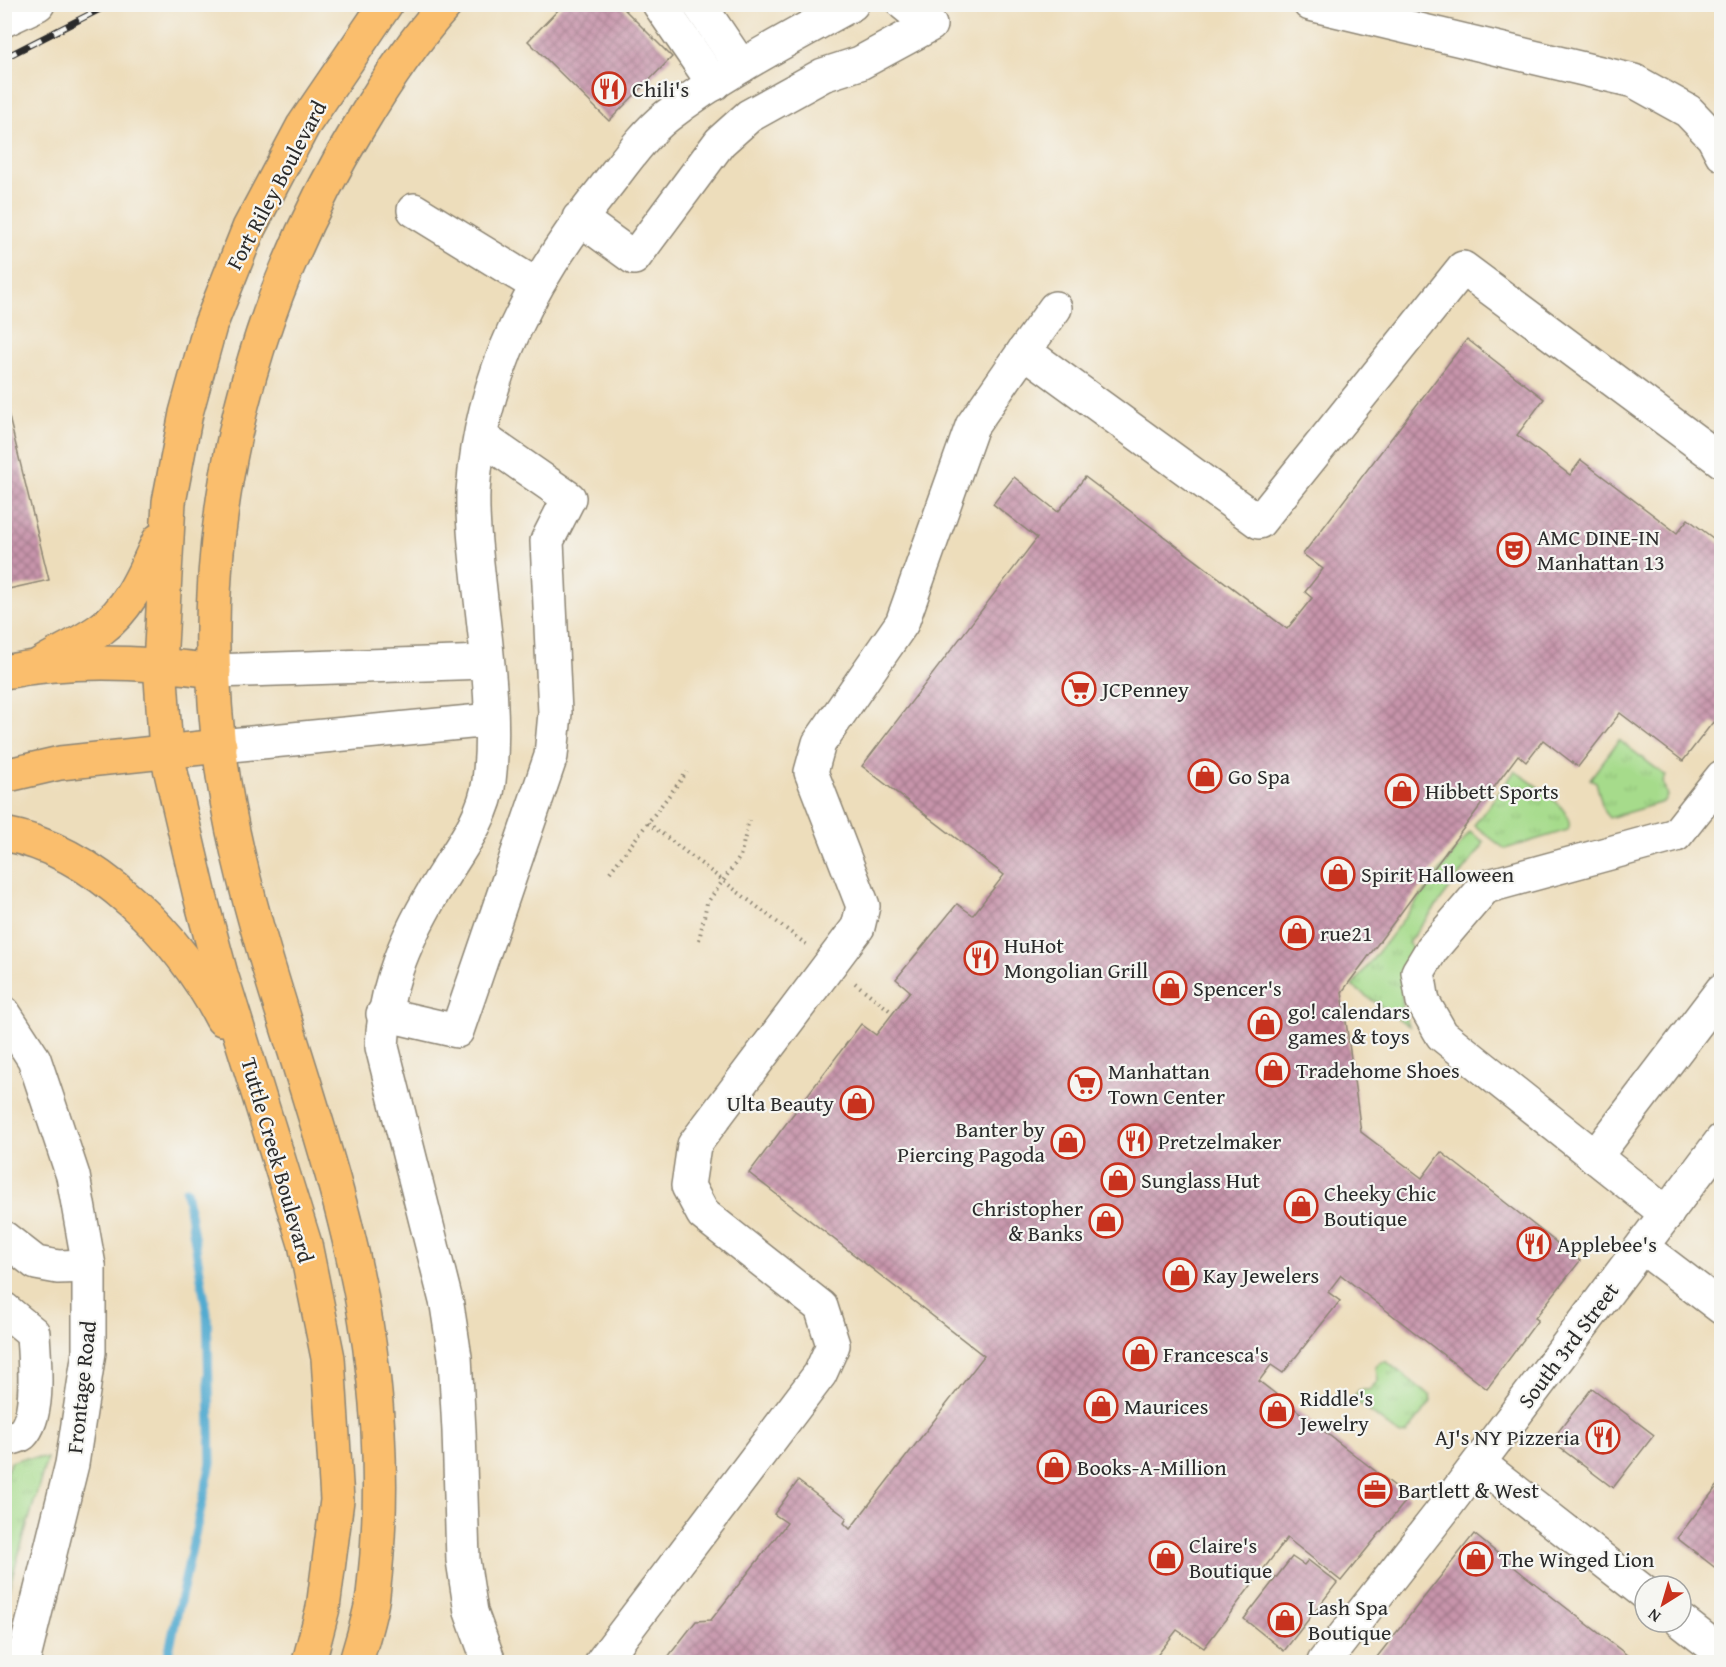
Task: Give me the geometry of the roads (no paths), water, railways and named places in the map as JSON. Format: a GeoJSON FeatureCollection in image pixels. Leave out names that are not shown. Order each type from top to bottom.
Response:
{"type":"FeatureCollection","features":[{"type":"Feature","properties":{"kind":"highway","name":"Fort Riley Boulevard"},"geometry":{"type":"LineString","coordinates":[[159,664],[167,522],[186,413],[210,326],[233,264],[303,126],[386,4]]}},
{"type":"Feature","properties":{"kind":"highway","name":"Fort Riley Boulevard"},"geometry":{"type":"LineString","coordinates":[[214,671],[215,552],[234,435],[260,336],[295,243],[334,166],[378,95],[446,4]]}},
{"type":"Feature","properties":{"kind":"highway"},"geometry":{"type":"LineString","coordinates":[[40,664],[101,629],[120,611],[137,587],[167,522]]}},
{"type":"Feature","properties":{"kind":"highway"},"geometry":{"type":"LineString","coordinates":[[4,672],[40,664],[159,664],[214,671]]}},
{"type":"Feature","properties":{"kind":"highway","name":"Tuttle Creek Boulevard"},"geometry":{"type":"LineString","coordinates":[[159,664],[166,751],[220,974],[305,1244],[328,1358],[337,1500],[323,1608],[309,1662]]}},
{"type":"Feature","properties":{"kind":"highway","name":"Tuttle Creek Boulevard"},"geometry":{"type":"LineString","coordinates":[[214,671],[222,780],[238,855],[267,963],[344,1217],[371,1350],[380,1459],[372,1597],[356,1662]]}},
{"type":"Feature","properties":{"kind":"highway"},"geometry":{"type":"LineString","coordinates":[[4,776],[60,763],[220,746]]}},
{"type":"Feature","properties":{"kind":"highway"},"geometry":{"type":"LineString","coordinates":[[4,834],[32,839],[84,865],[137,906],[182,956],[218,1010],[256,1084]]}},
{"type":"Feature","properties":{"kind":"street"},"geometry":{"type":"LineString","coordinates":[[4,20],[38,4]]}},
{"type":"Feature","properties":{"kind":"street"},"geometry":{"type":"LineString","coordinates":[[659,4],[714,84]]}},
{"type":"Feature","properties":{"kind":"street"},"geometry":{"type":"LineString","coordinates":[[699,4],[741,66]]}},
{"type":"Feature","properties":{"kind":"street"},"geometry":{"type":"LineString","coordinates":[[489,1662],[471,1612],[463,1560],[459,1431],[454,1357],[447,1305],[382,1047],[383,1014],[392,976],[407,940],[472,829],[489,784],[491,720],[473,492],[481,436],[496,373],[510,334],[536,285],[579,218],[664,118],[741,66],[852,4]]}},
{"type":"Feature","properties":{"kind":"street"},"geometry":{"type":"LineString","coordinates":[[579,218],[634,258],[720,142],[748,116],[824,75],[860,63],[930,25],[904,4]]}},
{"type":"Feature","properties":{"kind":"street"},"geometry":{"type":"LineString","coordinates":[[1310,4],[1634,81],[1688,111],[1713,137],[1722,154]]}},
{"type":"Feature","properties":{"kind":"street"},"geometry":{"type":"LineString","coordinates":[[414,210],[536,285]]}},
{"type":"Feature","properties":{"kind":"street"},"geometry":{"type":"LineString","coordinates":[[1024,351],[1259,522],[1463,268],[1722,461]]}},
{"type":"Feature","properties":{"kind":"street"},"geometry":{"type":"LineString","coordinates":[[602,1662],[813,1384],[833,1345],[821,1307],[703,1214],[688,1186],[694,1145],[858,927],[863,906],[811,772],[819,743],[902,623],[972,426],[1055,308]]}},
{"type":"Feature","properties":{"kind":"street"},"geometry":{"type":"LineString","coordinates":[[383,1014],[457,1031],[551,756],[555,713],[547,541],[569,498],[481,436]]}},
{"type":"Feature","properties":{"kind":"street"},"geometry":{"type":"LineString","coordinates":[[214,671],[486,662]]}},
{"type":"Feature","properties":{"kind":"street"},"geometry":{"type":"LineString","coordinates":[[220,746],[491,720]]}},
{"type":"Feature","properties":{"kind":"street"},"geometry":{"type":"LineString","coordinates":[[1666,1214],[1442,1035],[1423,1002],[1418,972],[1432,949],[1485,887],[1676,835],[1722,777]]}},
{"type":"Feature","properties":{"kind":"street"},"geometry":{"type":"LineString","coordinates":[[1595,1157],[1722,990]]}},
{"type":"Feature","properties":{"kind":"street","name":"Frontage Road"},"geometry":{"type":"LineString","coordinates":[[4,1013],[34,1059],[73,1176],[89,1266],[89,1352],[72,1464],[22,1662]]}},
{"type":"Feature","properties":{"kind":"street","name":"South 3rd Street"},"geometry":{"type":"LineString","coordinates":[[1324,1662],[1479,1463],[1666,1214],[1717,1155]]}},
{"type":"Feature","properties":{"kind":"street"},"geometry":{"type":"LineString","coordinates":[[4,1238],[36,1263],[58,1267],[89,1266]]}},
{"type":"Feature","properties":{"kind":"street"},"geometry":{"type":"LineString","coordinates":[[1642,1247],[1722,1308]]}},
{"type":"Feature","properties":{"kind":"street"},"geometry":{"type":"LineString","coordinates":[[4,1309],[33,1333],[36,1377],[30,1422],[21,1435],[4,1440]]}},
{"type":"Feature","properties":{"kind":"street"},"geometry":{"type":"LineString","coordinates":[[36,1377],[84,1383]]}},
{"type":"Feature","properties":{"kind":"street"},"geometry":{"type":"LineString","coordinates":[[1479,1463],[1633,1584]]}},
{"type":"Feature","properties":{"kind":"street"},"geometry":{"type":"LineString","coordinates":[[1693,1630],[1722,1653]]}},
{"type":"Feature","properties":{"kind":"waterway"},"geometry":{"type":"LineString","coordinates":[[168,1655],[211,1463],[207,1313],[186,1190]]}},
{"type":"Feature","properties":{"kind":"railway"},"geometry":{"type":"LineString","coordinates":[[4,58],[110,4]]}},
{"type":"Feature","properties":{"kind":"place","name":"Chili's"},"geometry":{"type":"Point","coordinates":[609,89]}},
{"type":"Feature","properties":{"kind":"place","name":"AMC DINE-IN Manhattan 13"},"geometry":{"type":"Point","coordinates":[1514,550]}},
{"type":"Feature","properties":{"kind":"place","name":"JCPenney"},"geometry":{"type":"Point","coordinates":[1079,689]}},
{"type":"Feature","properties":{"kind":"place","name":"Go Spa"},"geometry":{"type":"Point","coordinates":[1205,776]}},
{"type":"Feature","properties":{"kind":"place","name":"Hibbett Sports"},"geometry":{"type":"Point","coordinates":[1402,791]}},
{"type":"Feature","properties":{"kind":"place","name":"Spirit Halloween"},"geometry":{"type":"Point","coordinates":[1338,874]}},
{"type":"Feature","properties":{"kind":"place","name":"rue21"},"geometry":{"type":"Point","coordinates":[1297,933]}},
{"type":"Feature","properties":{"kind":"place","name":"HuHot Mongolian Grill"},"geometry":{"type":"Point","coordinates":[981,958]}},
{"type":"Feature","properties":{"kind":"place","name":"Spencer's"},"geometry":{"type":"Point","coordinates":[1170,988]}},
{"type":"Feature","properties":{"kind":"place","name":"go! calendars games & toys"},"geometry":{"type":"Point","coordinates":[1265,1024]}},
{"type":"Feature","properties":{"kind":"place","name":"Tradehome Shoes"},"geometry":{"type":"Point","coordinates":[1273,1070]}},
{"type":"Feature","properties":{"kind":"place","name":"Manhattan Town Center"},"geometry":{"type":"Point","coordinates":[1085,1084]}},
{"type":"Feature","properties":{"kind":"place","name":"Ulta Beauty"},"geometry":{"type":"Point","coordinates":[857,1103]}},
{"type":"Feature","properties":{"kind":"place","name":"Pretzelmaker"},"geometry":{"type":"Point","coordinates":[1135,1141]}},
{"type":"Feature","properties":{"kind":"place","name":"Banter by Piercing Pagoda"},"geometry":{"type":"Point","coordinates":[1068,1142]}},
{"type":"Feature","properties":{"kind":"place","name":"Sunglass Hut"},"geometry":{"type":"Point","coordinates":[1118,1180]}},
{"type":"Feature","properties":{"kind":"place","name":"Cheeky Chic Boutique"},"geometry":{"type":"Point","coordinates":[1301,1206]}},
{"type":"Feature","properties":{"kind":"place","name":"Christopher & Banks"},"geometry":{"type":"Point","coordinates":[1106,1221]}},
{"type":"Feature","properties":{"kind":"place","name":"Applebee's"},"geometry":{"type":"Point","coordinates":[1534,1244]}},
{"type":"Feature","properties":{"kind":"place","name":"Kay Jewelers"},"geometry":{"type":"Point","coordinates":[1180,1275]}},
{"type":"Feature","properties":{"kind":"place","name":"Francesca's"},"geometry":{"type":"Point","coordinates":[1140,1354]}},
{"type":"Feature","properties":{"kind":"place","name":"Maurices"},"geometry":{"type":"Point","coordinates":[1101,1406]}},
{"type":"Feature","properties":{"kind":"place","name":"Riddle's Jewelry"},"geometry":{"type":"Point","coordinates":[1277,1411]}},
{"type":"Feature","properties":{"kind":"place","name":"AJ's NY Pizzeria"},"geometry":{"type":"Point","coordinates":[1603,1437]}},
{"type":"Feature","properties":{"kind":"place","name":"Books-A-Million"},"geometry":{"type":"Point","coordinates":[1054,1467]}},
{"type":"Feature","properties":{"kind":"place","name":"Bartlett & West"},"geometry":{"type":"Point","coordinates":[1375,1490]}},
{"type":"Feature","properties":{"kind":"place","name":"Claire's Boutique"},"geometry":{"type":"Point","coordinates":[1166,1558]}},
{"type":"Feature","properties":{"kind":"place","name":"The Winged Lion"},"geometry":{"type":"Point","coordinates":[1476,1559]}},
{"type":"Feature","properties":{"kind":"place","name":"Lash Spa Boutique"},"geometry":{"type":"Point","coordinates":[1285,1620]}}]}
